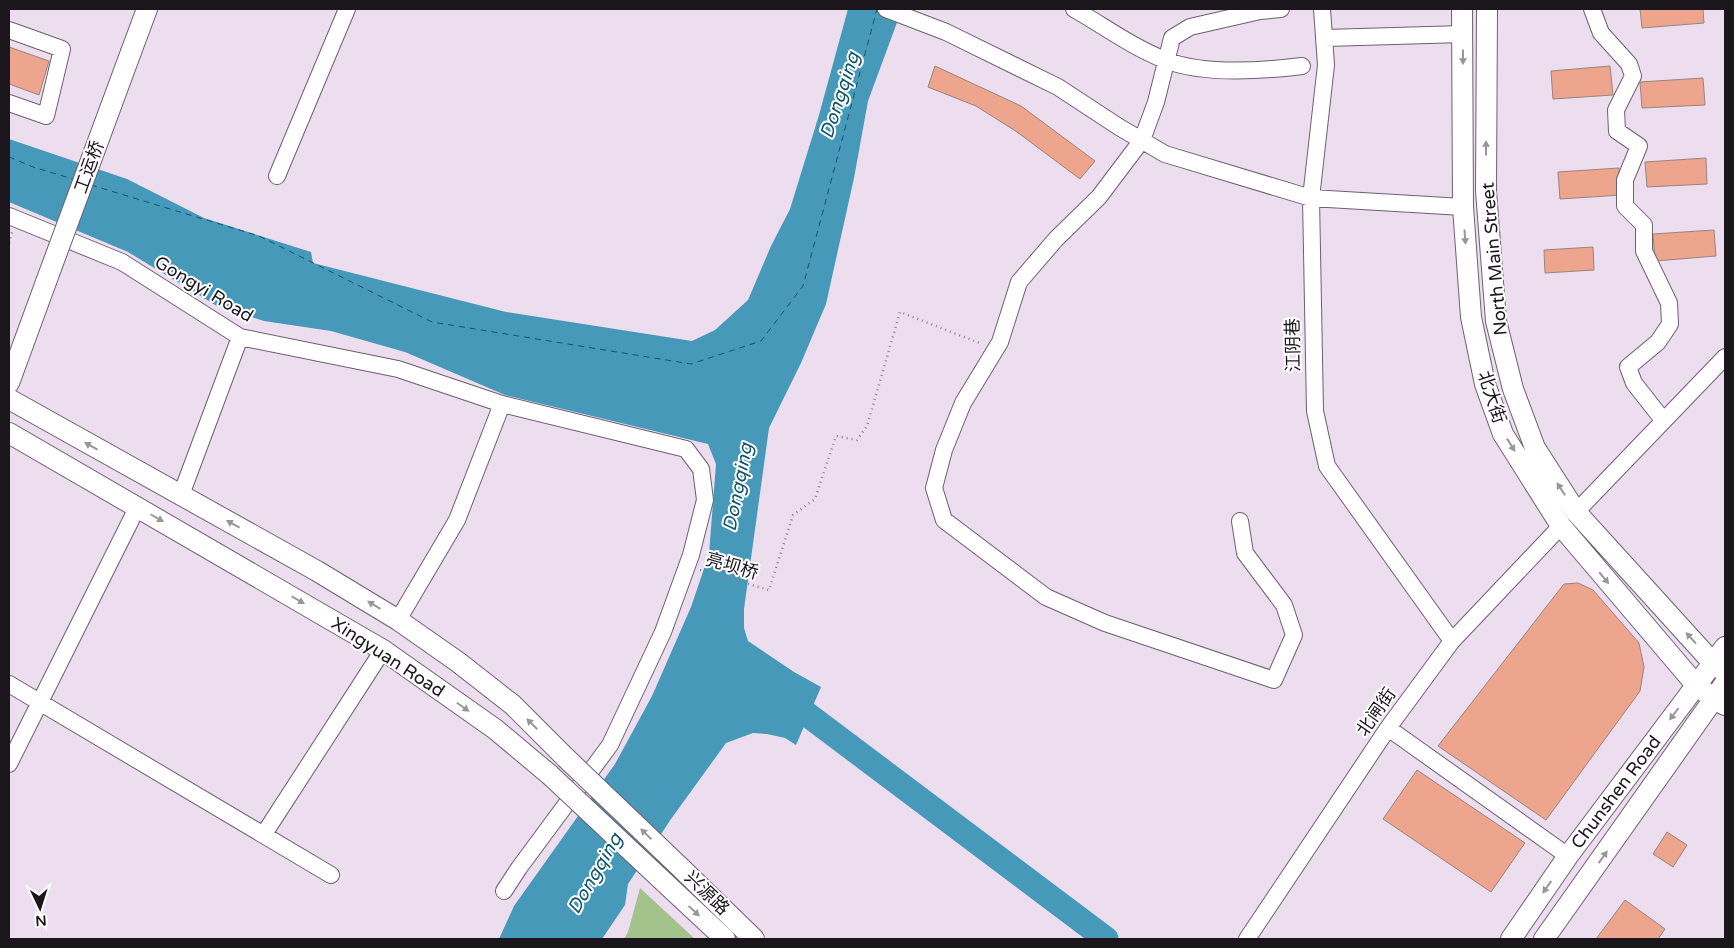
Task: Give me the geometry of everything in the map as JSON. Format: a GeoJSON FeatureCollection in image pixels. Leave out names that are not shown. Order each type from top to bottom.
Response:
{"type":"FeatureCollection","features":[{"type":"Feature","properties":{"kind":"main road","name":"工运桥"},"geometry":{"type":"LineString","coordinates":[[9,383],[147,9]]}},
{"type":"Feature","properties":{"kind":"main road","name":"北大街"},"geometry":{"type":"LineString","coordinates":[[1462,9],[1463,208],[1471,318],[1485,384],[1503,434],[1561,526],[1696,685],[1719,702]]}},
{"type":"Feature","properties":{"kind":"main road","name":"North Main Street"},"geometry":{"type":"LineString","coordinates":[[1487,9],[1486,190],[1496,320],[1512,389],[1535,448],[1576,512],[1721,661]]}},
{"type":"Feature","properties":{"kind":"main road","name":"Xingyuan Road"},"geometry":{"type":"LineString","coordinates":[[9,400],[317,571],[398,620],[458,662],[512,704],[681,868]]}},
{"type":"Feature","properties":{"kind":"main road","name":"Xingyuan Road"},"geometry":{"type":"LineString","coordinates":[[9,433],[138,506],[383,650],[495,729],[550,775],[725,939]]}},
{"type":"Feature","properties":{"kind":"main road","name":"Chunshen Road"},"geometry":{"type":"LineString","coordinates":[[1510,939],[1568,856],[1696,685],[1721,661]]}},
{"type":"Feature","properties":{"kind":"main road","name":"Chunshen Road"},"geometry":{"type":"LineString","coordinates":[[1544,939],[1719,702],[1725,683]]}},
{"type":"Feature","properties":{"kind":"main road","name":"兴源路"},"geometry":{"type":"LineString","coordinates":[[681,868],[754,939]]}},
{"type":"Feature","properties":{"kind":"street"},"geometry":{"type":"LineString","coordinates":[[277,176],[346,9]]}},
{"type":"Feature","properties":{"kind":"street"},"geometry":{"type":"LineString","coordinates":[[886,9],[946,32],[1058,87],[1119,127],[1165,154],[1311,198],[1463,208]]}},
{"type":"Feature","properties":{"kind":"street"},"geometry":{"type":"LineString","coordinates":[[1074,9],[1133,45],[1166,60],[1188,67],[1212,70],[1302,66]]}},
{"type":"Feature","properties":{"kind":"street"},"geometry":{"type":"LineString","coordinates":[[1240,521],[1245,553],[1284,605],[1294,635],[1274,680],[1105,623],[1046,597],[944,520],[934,488],[944,450],[963,403],[1000,342],[1019,282],[1056,239],[1099,198],[1142,140],[1156,102],[1172,38],[1190,27],[1260,11],[1281,9]]}},
{"type":"Feature","properties":{"kind":"street","name":"江阴巷"},"geometry":{"type":"LineString","coordinates":[[1322,9],[1326,65],[1311,198],[1314,411],[1327,466],[1452,641]]}},
{"type":"Feature","properties":{"kind":"street"},"geometry":{"type":"LineString","coordinates":[[1592,9],[1601,34],[1629,64],[1633,76],[1616,110],[1617,131],[1639,146],[1626,180],[1625,206],[1644,225],[1644,251],[1669,303],[1670,324],[1658,342],[1628,367],[1634,384],[1663,420]]}},
{"type":"Feature","properties":{"kind":"street"},"geometry":{"type":"LineString","coordinates":[[9,30],[62,49],[46,116],[9,103]]}},
{"type":"Feature","properties":{"kind":"street"},"geometry":{"type":"LineString","coordinates":[[1325,38],[1463,34]]}},
{"type":"Feature","properties":{"kind":"street","name":"Gongyi Road"},"geometry":{"type":"LineString","coordinates":[[9,216],[122,262],[240,337],[398,370],[502,404],[686,449],[701,469],[705,500],[687,566],[663,632],[610,744],[518,868],[504,892]]}},
{"type":"Feature","properties":{"kind":"street"},"geometry":{"type":"LineString","coordinates":[[181,495],[240,337]]}},
{"type":"Feature","properties":{"kind":"street"},"geometry":{"type":"LineString","coordinates":[[1576,512],[1725,357]]}},
{"type":"Feature","properties":{"kind":"street"},"geometry":{"type":"LineString","coordinates":[[398,620],[457,520],[502,404]]}},
{"type":"Feature","properties":{"kind":"street"},"geometry":{"type":"LineString","coordinates":[[9,764],[138,506]]}},
{"type":"Feature","properties":{"kind":"street","name":"北闸街"},"geometry":{"type":"LineString","coordinates":[[1247,939],[1388,728],[1452,641],[1561,526]]}},
{"type":"Feature","properties":{"kind":"street"},"geometry":{"type":"LineString","coordinates":[[264,834],[383,650]]}},
{"type":"Feature","properties":{"kind":"street"},"geometry":{"type":"LineString","coordinates":[[9,684],[331,875]]}},
{"type":"Feature","properties":{"kind":"street"},"geometry":{"type":"LineString","coordinates":[[1388,728],[1568,856]]}},
{"type":"Feature","properties":{"kind":"path","name":"亮坝桥"},"geometry":{"type":"LineString","coordinates":[[687,566],[769,590],[793,515],[815,499],[836,436],[857,440],[867,426],[900,312],[995,350]]}},
{"type":"Feature","properties":{"kind":"green space"},"geometry":{"type":"Polygon","coordinates":[[[640,888],[695,939],[624,939],[628,932],[640,888]]]}},
{"type":"Feature","properties":{"kind":"water","name":"Dongqing"},"geometry":{"type":"Polygon","coordinates":[[[848,9],[902,9],[868,101],[854,178],[826,304],[801,363],[769,428],[744,609],[744,628],[748,641],[794,672],[821,687],[796,745],[785,738],[753,733],[726,743],[671,819],[628,884],[625,905],[602,939],[499,939],[514,906],[615,764],[652,696],[691,607],[709,554],[716,464],[708,444],[505,395],[405,352],[331,331],[264,321],[217,306],[128,252],[9,202],[9,139],[127,179],[204,218],[311,252],[313,263],[506,312],[692,341],[715,330],[748,300],[771,246],[790,209],[819,115],[848,9]]]}},
{"type":"Feature","properties":{"kind":"building"},"geometry":{"type":"Polygon","coordinates":[[[1640,9],[1703,9],[1704,23],[1642,28],[1640,9]]]}},
{"type":"Feature","properties":{"kind":"building"},"geometry":{"type":"Polygon","coordinates":[[[9,47],[49,61],[39,95],[9,84],[9,47]]]}},
{"type":"Feature","properties":{"kind":"building"},"geometry":{"type":"Polygon","coordinates":[[[935,66],[1021,106],[1095,161],[1080,179],[1017,132],[976,106],[928,87],[935,66]]]}},
{"type":"Feature","properties":{"kind":"building"},"geometry":{"type":"Polygon","coordinates":[[[1610,66],[1613,95],[1553,99],[1551,71],[1610,66]]]}},
{"type":"Feature","properties":{"kind":"building"},"geometry":{"type":"Polygon","coordinates":[[[1703,78],[1705,105],[1642,108],[1640,82],[1703,78]]]}},
{"type":"Feature","properties":{"kind":"building"},"geometry":{"type":"Polygon","coordinates":[[[1706,158],[1707,184],[1647,187],[1645,162],[1706,158]]]}},
{"type":"Feature","properties":{"kind":"building"},"geometry":{"type":"Polygon","coordinates":[[[1619,168],[1621,195],[1560,199],[1558,172],[1619,168]]]}},
{"type":"Feature","properties":{"kind":"building"},"geometry":{"type":"Polygon","coordinates":[[[1714,230],[1716,256],[1655,261],[1653,234],[1714,230]]]}},
{"type":"Feature","properties":{"kind":"building"},"geometry":{"type":"Polygon","coordinates":[[[1593,247],[1594,270],[1545,273],[1544,250],[1593,247]]]}},
{"type":"Feature","properties":{"kind":"building"},"geometry":{"type":"Polygon","coordinates":[[[1578,583],[1593,590],[1639,643],[1644,667],[1640,691],[1546,820],[1438,746],[1564,584],[1578,583]]]}},
{"type":"Feature","properties":{"kind":"building"},"geometry":{"type":"Polygon","coordinates":[[[1417,770],[1525,843],[1491,892],[1383,819],[1417,770]]]}},
{"type":"Feature","properties":{"kind":"building"},"geometry":{"type":"Polygon","coordinates":[[[1667,832],[1687,845],[1673,867],[1653,854],[1667,832]]]}},
{"type":"Feature","properties":{"kind":"building"},"geometry":{"type":"Polygon","coordinates":[[[1625,900],[1665,929],[1658,939],[1596,939],[1625,900]]]}},
{"type":"Feature","properties":{"kind":"waterway"},"geometry":{"type":"LineString","coordinates":[[779,699],[800,709],[1106,939]]}},
{"type":"Feature","properties":{"kind":"ferry route"},"geometry":{"type":"LineString","coordinates":[[91,185],[259,236],[432,322],[691,364],[761,341],[803,286],[877,9]]}},
{"type":"Feature","properties":{"kind":"ferry route"},"geometry":{"type":"LineString","coordinates":[[9,157],[33,167],[73,179]]}}]}
